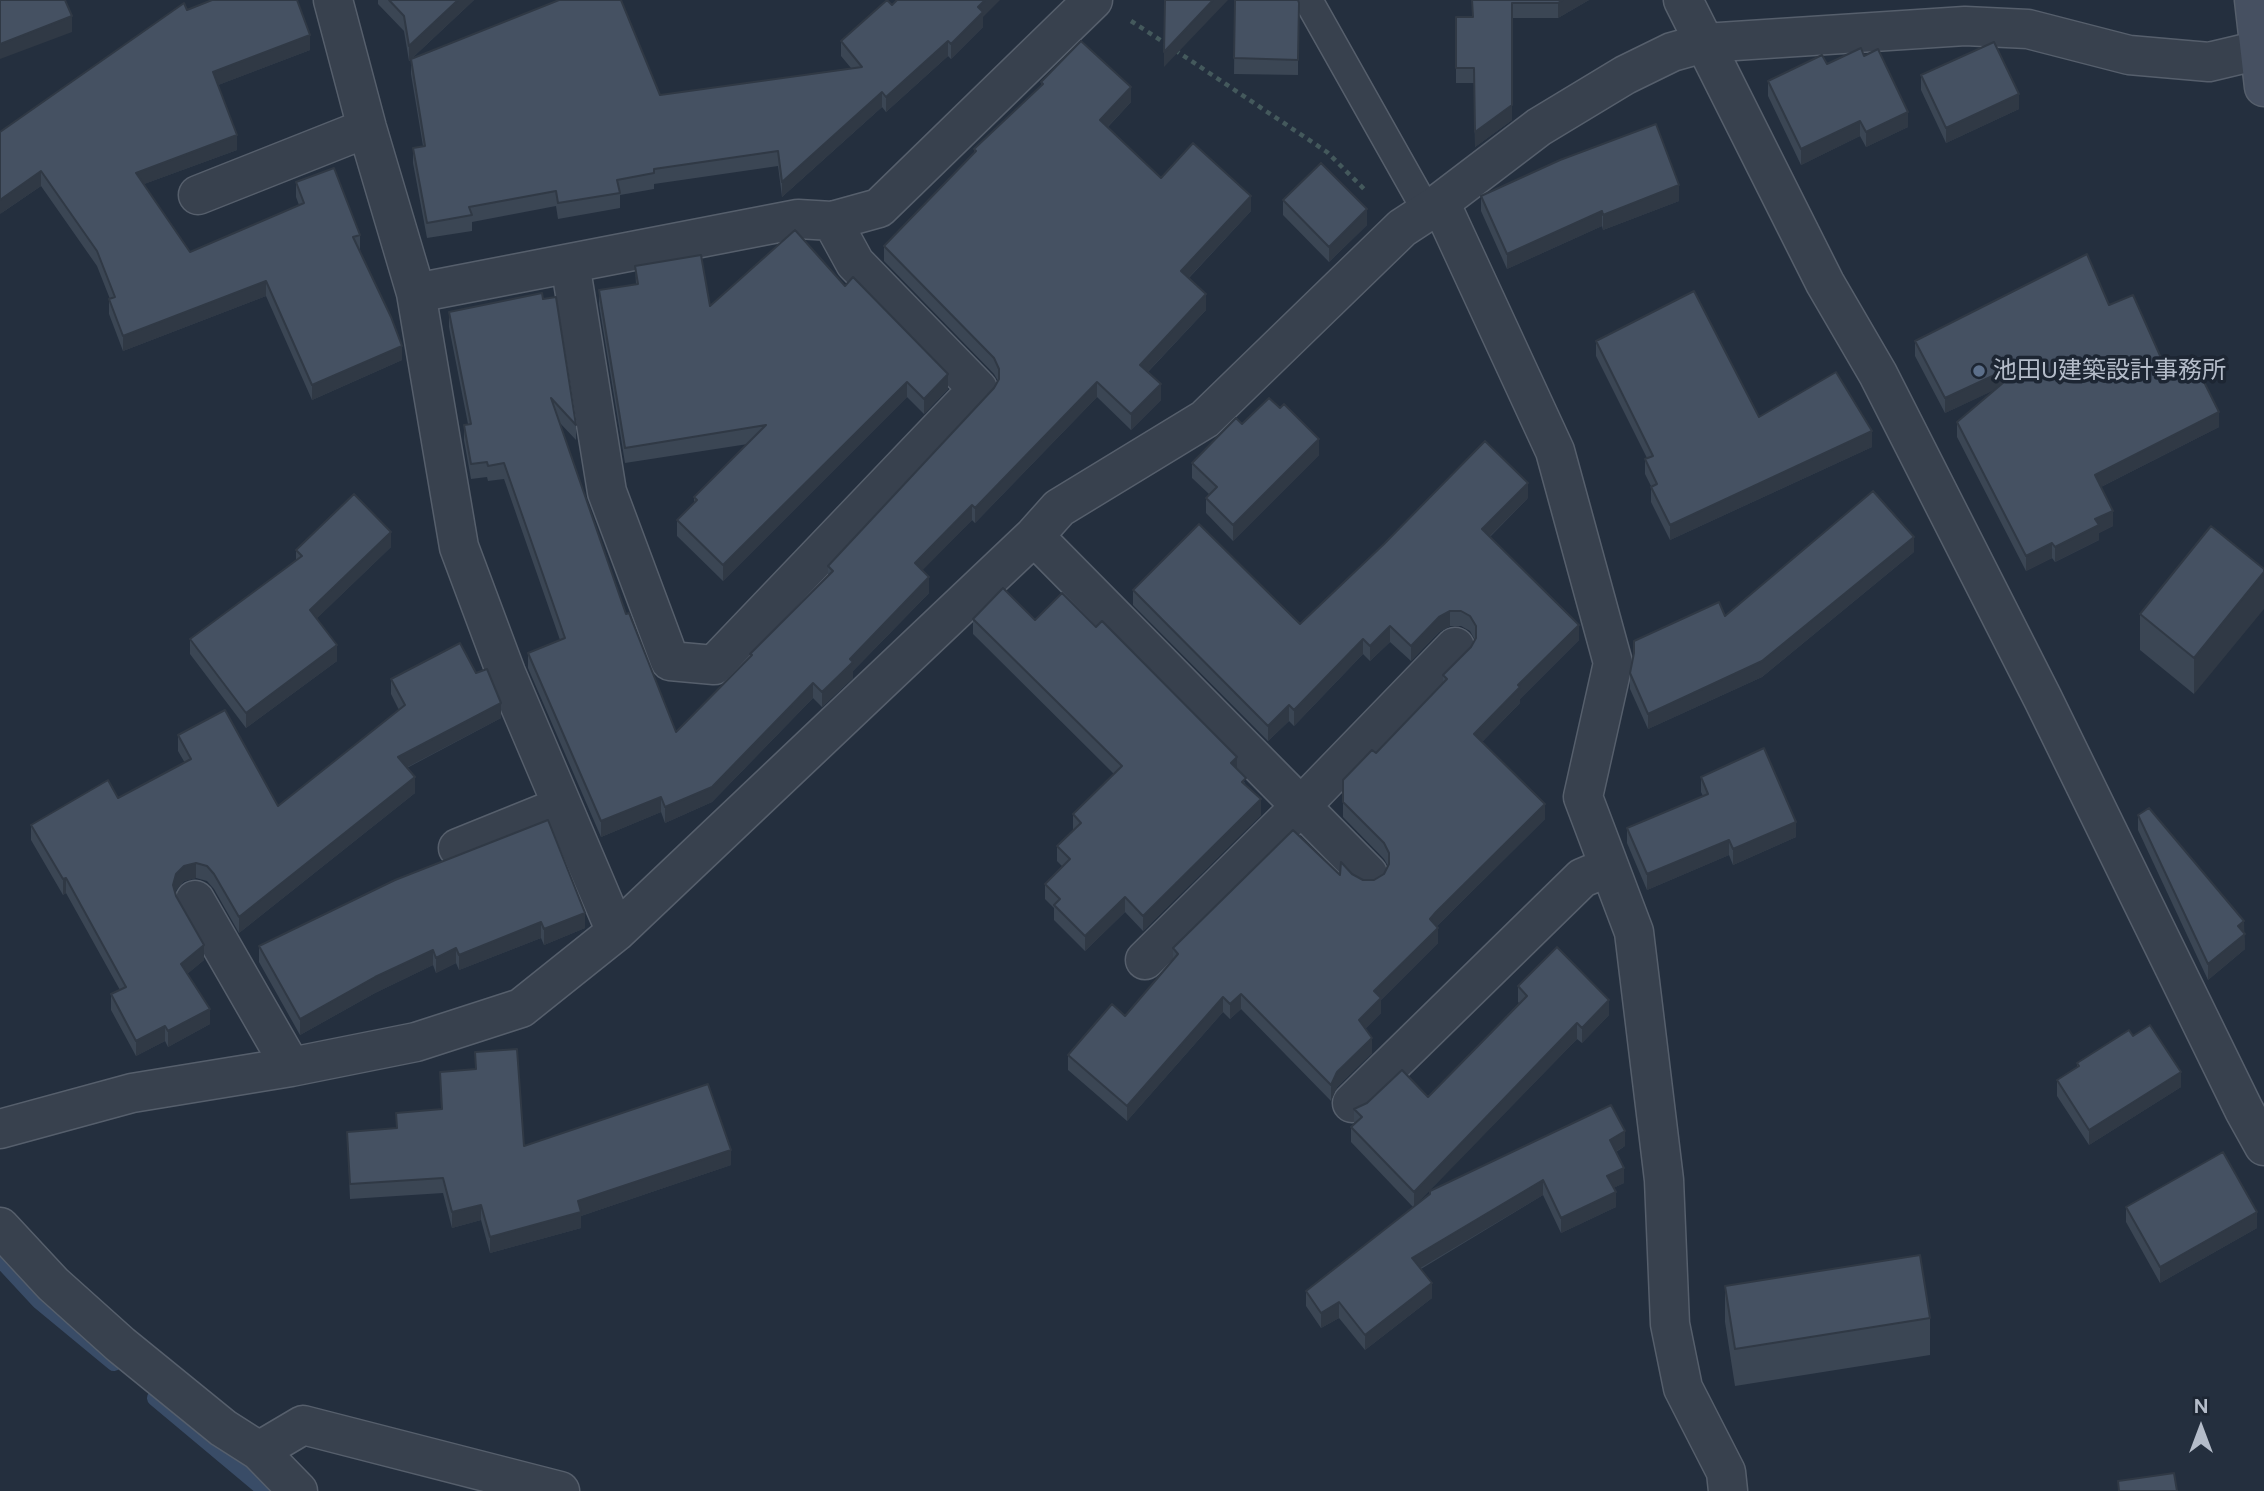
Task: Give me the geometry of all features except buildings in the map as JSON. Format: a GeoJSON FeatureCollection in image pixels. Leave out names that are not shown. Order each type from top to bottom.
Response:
{"type":"FeatureCollection","features":[{"type":"Feature","properties":{"kind":"street"},"geometry":{"type":"LineString","coordinates":[[1683,0],[1825,283],[1878,374],[2025,663],[2264,1146]]}},
{"type":"Feature","properties":{"kind":"street"},"geometry":{"type":"LineString","coordinates":[[0,1129],[132,1093],[291,1067],[416,1042],[522,1008],[616,933],[1034,536],[1059,508],[1205,419],[1402,228],[1539,127],[1625,75],[1672,52],[1704,43],[1965,13],[2129,55],[2209,62],[2262,62],[2254,0]]}},
{"type":"Feature","properties":{"kind":"street"},"geometry":{"type":"LineString","coordinates":[[334,1],[367,128],[416,293],[459,547],[506,673],[616,933]]}},
{"type":"Feature","properties":{"kind":"street"},"geometry":{"type":"LineString","coordinates":[[416,293],[798,219],[832,221],[879,208],[1107,8]]}},
{"type":"Feature","properties":{"kind":"street"},"geometry":{"type":"LineString","coordinates":[[198,195],[367,128]]}},
{"type":"Feature","properties":{"kind":"street"},"geometry":{"type":"LineString","coordinates":[[1434,207],[1446,215],[1555,451],[1613,663],[1583,797],[1633,932],[1664,1180],[1670,1324],[1683,1388],[1726,1472],[1728,1491]]}},
{"type":"Feature","properties":{"kind":"street"},"geometry":{"type":"LineString","coordinates":[[570,263],[607,492],[670,660],[714,665],[978,389],[855,263],[832,221]]}},
{"type":"Feature","properties":{"kind":"street"},"geometry":{"type":"LineString","coordinates":[[1034,536],[1368,874]]}},
{"type":"Feature","properties":{"kind":"street"},"geometry":{"type":"LineString","coordinates":[[1145,960],[1301,806],[1455,647]]}},
{"type":"Feature","properties":{"kind":"street"},"geometry":{"type":"LineString","coordinates":[[458,848],[562,806]]}},
{"type":"Feature","properties":{"kind":"street"},"geometry":{"type":"LineString","coordinates":[[1352,1103],[1582,878],[1608,867]]}},
{"type":"Feature","properties":{"kind":"street"},"geometry":{"type":"LineString","coordinates":[[195,900],[291,1067]]}},
{"type":"Feature","properties":{"kind":"street"},"geometry":{"type":"LineString","coordinates":[[0,1227],[53,1284],[121,1345],[223,1428],[259,1451],[298,1491]]}},
{"type":"Feature","properties":{"kind":"street"},"geometry":{"type":"LineString","coordinates":[[259,1451],[303,1425],[560,1491]]}},
{"type":"Feature","properties":{"kind":"lane"},"geometry":{"type":"LineString","coordinates":[[1308,0],[1419,197],[1434,207]]}},
{"type":"Feature","properties":{"kind":"path"},"geometry":{"type":"LineString","coordinates":[[1107,8],[1327,152],[1402,228]]}},
{"type":"Feature","properties":{"kind":"waterway"},"geometry":{"type":"LineString","coordinates":[[0,1259],[39,1301],[114,1363]]}},
{"type":"Feature","properties":{"kind":"waterway"},"geometry":{"type":"LineString","coordinates":[[155,1398],[266,1491]]}},
{"type":"Feature","properties":{"kind":"place","name":"池田U建築設計事務所"},"geometry":{"type":"Point","coordinates":[1979,371]}}]}
